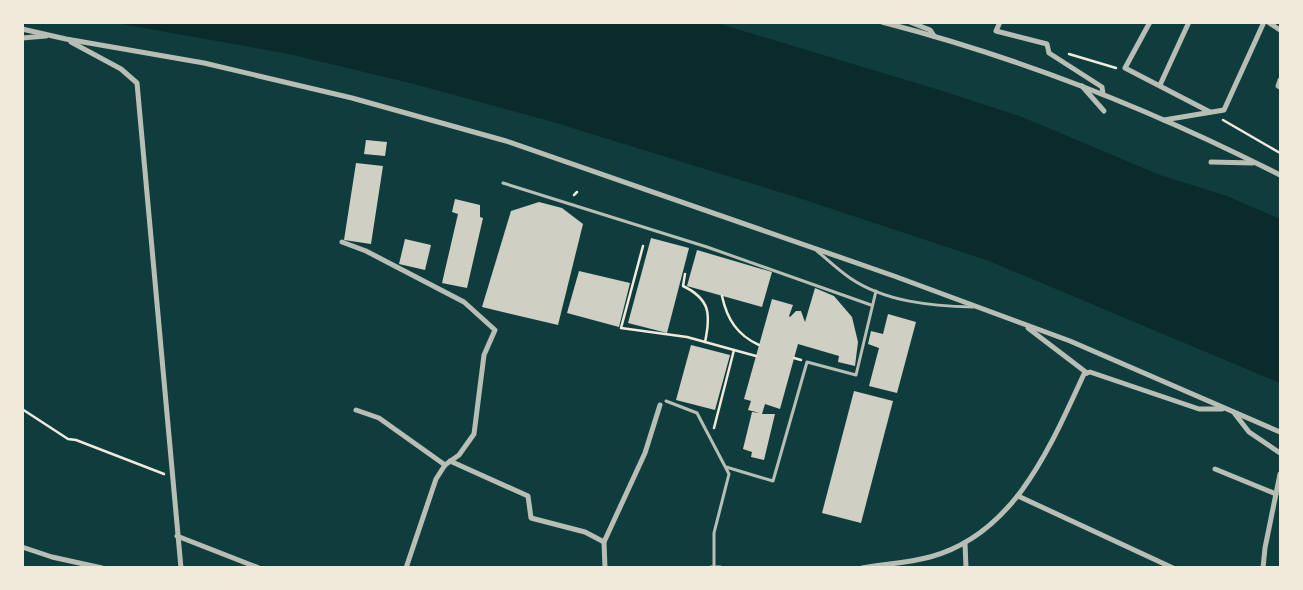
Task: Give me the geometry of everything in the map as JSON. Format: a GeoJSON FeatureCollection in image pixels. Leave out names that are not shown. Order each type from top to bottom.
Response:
{"type":"FeatureCollection","features":[{"type":"Feature","properties":{"kind":"street"},"geometry":{"type":"LineString","coordinates":[[882,22],[934,36],[1080,84],[1164,120],[1280,175]]}},
{"type":"Feature","properties":{"kind":"street"},"geometry":{"type":"LineString","coordinates":[[910,22],[930,30],[934,36]]}},
{"type":"Feature","properties":{"kind":"street"},"geometry":{"type":"LineString","coordinates":[[1000,22],[996,31],[1047,44],[1049,53],[1102,88],[1103,94]]}},
{"type":"Feature","properties":{"kind":"street"},"geometry":{"type":"LineString","coordinates":[[1150,22],[1125,68],[1211,112]]}},
{"type":"Feature","properties":{"kind":"street"},"geometry":{"type":"LineString","coordinates":[[1160,85],[1189,22]]}},
{"type":"Feature","properties":{"kind":"street"},"geometry":{"type":"LineString","coordinates":[[1164,120],[1224,110],[1264,22]]}},
{"type":"Feature","properties":{"kind":"street"},"geometry":{"type":"LineString","coordinates":[[1268,22],[1280,30]]}},
{"type":"Feature","properties":{"kind":"street"},"geometry":{"type":"LineString","coordinates":[[22,29],[49,36],[204,63],[432,119],[506,141],[813,247],[1070,341],[1280,432]]}},
{"type":"Feature","properties":{"kind":"street"},"geometry":{"type":"LineString","coordinates":[[22,38],[49,36]]}},
{"type":"Feature","properties":{"kind":"street"},"geometry":{"type":"LineString","coordinates":[[66,39],[122,69],[137,83],[181,568]]}},
{"type":"Feature","properties":{"kind":"street"},"geometry":{"type":"LineString","coordinates":[[1280,80],[1278,86],[1280,87]]}},
{"type":"Feature","properties":{"kind":"street"},"geometry":{"type":"LineString","coordinates":[[1080,84],[1104,111]]}},
{"type":"Feature","properties":{"kind":"street"},"geometry":{"type":"LineString","coordinates":[[1212,162],[1256,163]]}},
{"type":"Feature","properties":{"kind":"street"},"geometry":{"type":"LineString","coordinates":[[342,242],[366,250],[464,302],[495,330],[484,355],[474,434],[459,455],[447,463],[436,479],[406,568]]}},
{"type":"Feature","properties":{"kind":"street"},"geometry":{"type":"LineString","coordinates":[[1022,323],[1087,373],[1090,372],[1199,409],[1224,409]]}},
{"type":"Feature","properties":{"kind":"street"},"geometry":{"type":"LineString","coordinates":[[862,568],[930,558],[966,543],[1006,510],[1018,496],[1048,452],[1084,374],[1087,373]]}},
{"type":"Feature","properties":{"kind":"street"},"geometry":{"type":"LineString","coordinates":[[605,568],[604,542],[646,453],[660,405]]}},
{"type":"Feature","properties":{"kind":"street"},"geometry":{"type":"LineString","coordinates":[[356,410],[379,418],[447,463],[528,496],[531,518],[585,532],[604,542]]}},
{"type":"Feature","properties":{"kind":"street"},"geometry":{"type":"LineString","coordinates":[[1235,414],[1249,432],[1280,453]]}},
{"type":"Feature","properties":{"kind":"street"},"geometry":{"type":"LineString","coordinates":[[1215,469],[1276,494]]}},
{"type":"Feature","properties":{"kind":"street"},"geometry":{"type":"LineString","coordinates":[[1263,568],[1265,548],[1280,474]]}},
{"type":"Feature","properties":{"kind":"street"},"geometry":{"type":"LineString","coordinates":[[1018,496],[1173,568]]}},
{"type":"Feature","properties":{"kind":"street"},"geometry":{"type":"LineString","coordinates":[[177,536],[259,568]]}},
{"type":"Feature","properties":{"kind":"street"},"geometry":{"type":"LineString","coordinates":[[966,543],[966,568]]}},
{"type":"Feature","properties":{"kind":"street"},"geometry":{"type":"LineString","coordinates":[[22,547],[84,566],[102,568]]}},
{"type":"Feature","properties":{"kind":"street"},"geometry":{"type":"LineString","coordinates":[[712,567],[720,568]]}},
{"type":"Feature","properties":{"kind":"lane"},"geometry":{"type":"LineString","coordinates":[[503,183],[707,247],[871,305]]}},
{"type":"Feature","properties":{"kind":"lane"},"geometry":{"type":"LineString","coordinates":[[813,247],[850,278],[876,291],[933,306],[979,307]]}},
{"type":"Feature","properties":{"kind":"lane"},"geometry":{"type":"LineString","coordinates":[[726,467],[773,481],[807,362],[856,374],[871,305],[876,291]]}},
{"type":"Feature","properties":{"kind":"lane"},"geometry":{"type":"LineString","coordinates":[[666,401],[697,413],[729,474],[714,533],[712,567]]}},
{"type":"Feature","properties":{"kind":"path"},"geometry":{"type":"LineString","coordinates":[[1062,52],[1090,62],[1121,69],[1125,68]]}},
{"type":"Feature","properties":{"kind":"path"},"geometry":{"type":"LineString","coordinates":[[1211,112],[1280,152]]}},
{"type":"Feature","properties":{"kind":"path"},"geometry":{"type":"LineString","coordinates":[[574,195],[577,192]]}},
{"type":"Feature","properties":{"kind":"path"},"geometry":{"type":"LineString","coordinates":[[643,246],[621,328],[687,337],[756,356]]}},
{"type":"Feature","properties":{"kind":"path"},"geometry":{"type":"LineString","coordinates":[[685,274],[683,286],[698,294],[707,310],[709,322],[705,342]]}},
{"type":"Feature","properties":{"kind":"path"},"geometry":{"type":"LineString","coordinates":[[722,296],[725,309],[738,332],[759,345]]}},
{"type":"Feature","properties":{"kind":"path"},"geometry":{"type":"LineString","coordinates":[[711,440],[734,350]]}},
{"type":"Feature","properties":{"kind":"path"},"geometry":{"type":"LineString","coordinates":[[22,409],[68,439],[76,440],[172,478]]}},
{"type":"Feature","properties":{"kind":"water"},"geometry":{"type":"Polygon","coordinates":[[[116,23],[717,23],[949,93],[1022,117],[1160,175],[1227,196],[1280,219],[1280,383],[989,261],[802,199],[553,122],[414,84],[289,54],[116,23]]]}},
{"type":"Feature","properties":{"kind":"building"},"geometry":{"type":"Polygon","coordinates":[[[366,140],[387,142],[385,156],[364,154],[366,140]]]}},
{"type":"Feature","properties":{"kind":"building"},"geometry":{"type":"Polygon","coordinates":[[[356,163],[383,166],[371,244],[344,240],[356,163]]]}},
{"type":"Feature","properties":{"kind":"building"},"geometry":{"type":"Polygon","coordinates":[[[455,199],[480,205],[480,217],[483,218],[467,288],[442,283],[458,214],[452,212],[455,199]]]}},
{"type":"Feature","properties":{"kind":"building"},"geometry":{"type":"Polygon","coordinates":[[[539,202],[562,208],[583,224],[558,325],[482,307],[511,211],[539,202]]]}},
{"type":"Feature","properties":{"kind":"building"},"geometry":{"type":"Polygon","coordinates":[[[651,238],[689,248],[667,333],[628,323],[651,238]]]}},
{"type":"Feature","properties":{"kind":"building"},"geometry":{"type":"Polygon","coordinates":[[[405,239],[431,245],[425,270],[399,264],[405,239]]]}},
{"type":"Feature","properties":{"kind":"building"},"geometry":{"type":"Polygon","coordinates":[[[697,250],[772,272],[762,307],[687,286],[697,250]]]}},
{"type":"Feature","properties":{"kind":"building"},"geometry":{"type":"Polygon","coordinates":[[[579,271],[630,283],[619,327],[567,313],[579,271]]]}},
{"type":"Feature","properties":{"kind":"building"},"geometry":{"type":"Polygon","coordinates":[[[815,288],[834,296],[852,317],[858,342],[855,366],[838,362],[839,356],[798,344],[780,409],[765,404],[762,414],[775,414],[764,460],[751,457],[752,452],[743,449],[752,412],[760,413],[748,410],[751,401],[744,399],[772,299],[793,305],[789,316],[796,311],[801,311],[805,322],[815,288]]]}},
{"type":"Feature","properties":{"kind":"building"},"geometry":{"type":"Polygon","coordinates":[[[888,314],[916,322],[897,393],[869,386],[879,348],[868,344],[871,331],[883,334],[888,314]]]}},
{"type":"Feature","properties":{"kind":"building"},"geometry":{"type":"Polygon","coordinates":[[[691,345],[730,355],[715,410],[676,400],[691,345]]]}},
{"type":"Feature","properties":{"kind":"building"},"geometry":{"type":"Polygon","coordinates":[[[854,391],[893,401],[861,523],[822,513],[854,391]]]}}]}
